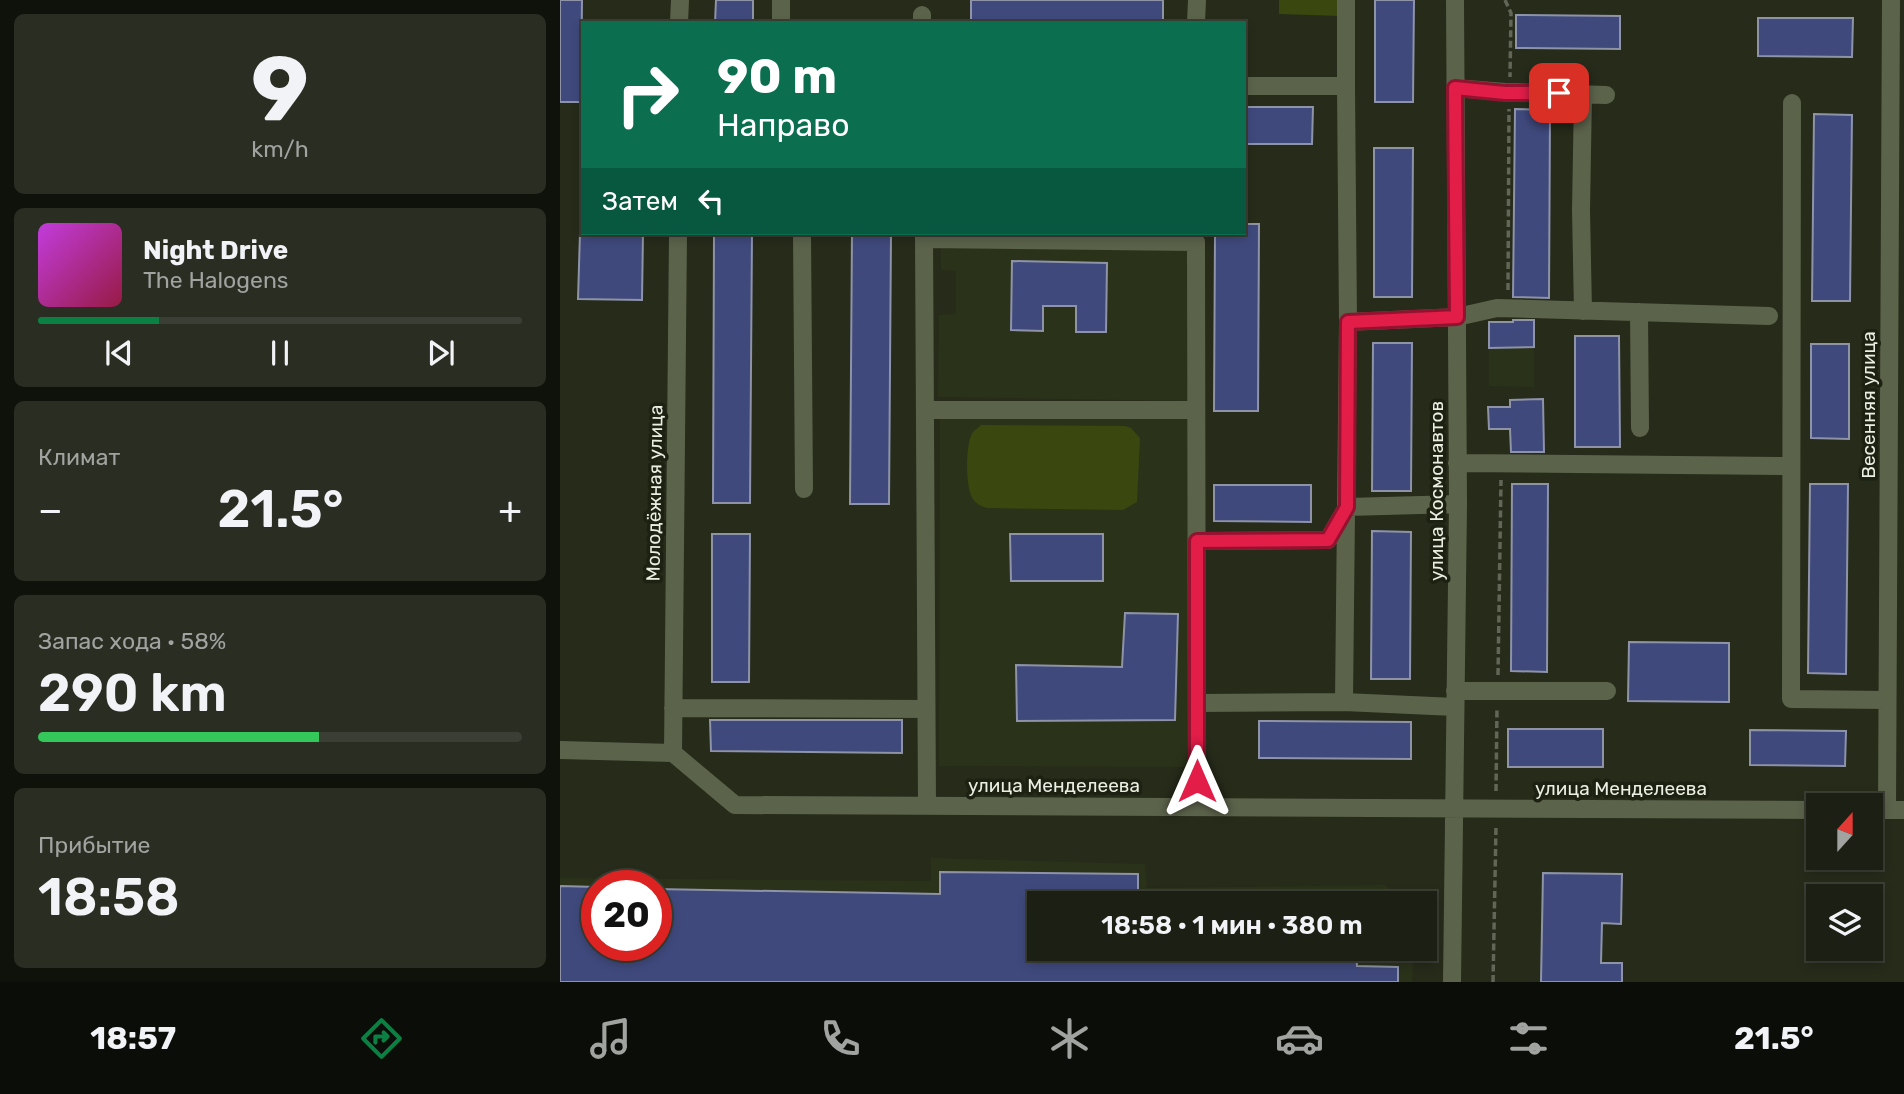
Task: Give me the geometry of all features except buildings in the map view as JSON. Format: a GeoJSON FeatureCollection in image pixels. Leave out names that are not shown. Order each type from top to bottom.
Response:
{"type":"FeatureCollection","features":[{"type":"Feature","properties":{"kind":"street"},"geometry":{"type":"LineString","coordinates":[[679,21],[680,0]]}},
{"type":"Feature","properties":{"kind":"street"},"geometry":{"type":"LineString","coordinates":[[780,0],[781,21]]}},
{"type":"Feature","properties":{"kind":"street"},"geometry":{"type":"LineString","coordinates":[[1196,21],[1197,0]]}},
{"type":"Feature","properties":{"kind":"street"},"geometry":{"type":"LineString","coordinates":[[1344,702],[1348,322],[1346,0]]}},
{"type":"Feature","properties":{"kind":"street","name":"улица Космонавтов"},"geometry":{"type":"LineString","coordinates":[[1452,982],[1458,504],[1455,0]]}},
{"type":"Feature","properties":{"kind":"street","name":"Весенняя улица"},"geometry":{"type":"LineString","coordinates":[[1887,810],[1887,700],[1896,481],[1891,0]]}},
{"type":"Feature","properties":{"kind":"street"},"geometry":{"type":"LineString","coordinates":[[1246,86],[1346,86]]}},
{"type":"Feature","properties":{"kind":"street"},"geometry":{"type":"LineString","coordinates":[[1455,88],[1509,93],[1606,94]]}},
{"type":"Feature","properties":{"kind":"street"},"geometry":{"type":"LineString","coordinates":[[1583,94],[1583,311]]}},
{"type":"Feature","properties":{"kind":"street"},"geometry":{"type":"LineString","coordinates":[[1792,103],[1791,699],[1887,700]]}},
{"type":"Feature","properties":{"kind":"street","name":"Молодёжная улица"},"geometry":{"type":"LineString","coordinates":[[673,753],[678,235]]}},
{"type":"Feature","properties":{"kind":"street"},"geometry":{"type":"LineString","coordinates":[[802,235],[804,489]]}},
{"type":"Feature","properties":{"kind":"street"},"geometry":{"type":"LineString","coordinates":[[927,806],[924,236],[1196,237],[1198,807]]}},
{"type":"Feature","properties":{"kind":"street"},"geometry":{"type":"LineString","coordinates":[[1348,322],[1457,317],[1497,308],[1769,316]]}},
{"type":"Feature","properties":{"kind":"street"},"geometry":{"type":"LineString","coordinates":[[1639,312],[1640,428]]}},
{"type":"Feature","properties":{"kind":"street"},"geometry":{"type":"LineString","coordinates":[[925,410],[1196,410]]}},
{"type":"Feature","properties":{"kind":"street"},"geometry":{"type":"LineString","coordinates":[[1457,463],[1791,466]]}},
{"type":"Feature","properties":{"kind":"street"},"geometry":{"type":"LineString","coordinates":[[1347,507],[1458,504]]}},
{"type":"Feature","properties":{"kind":"street"},"geometry":{"type":"LineString","coordinates":[[1197,541],[1328,540],[1347,507]]}},
{"type":"Feature","properties":{"kind":"street"},"geometry":{"type":"LineString","coordinates":[[1197,703],[1455,699],[1498,691],[1606,691]]}},
{"type":"Feature","properties":{"kind":"street"},"geometry":{"type":"LineString","coordinates":[[673,708],[926,709]]}},
{"type":"Feature","properties":{"kind":"street"},"geometry":{"type":"LineString","coordinates":[[560,750],[673,753]]}},
{"type":"Feature","properties":{"kind":"street","name":"улица Менделеева"},"geometry":{"type":"LineString","coordinates":[[673,753],[734,804],[1806,810]]}},
{"type":"Feature","properties":{"kind":"path"},"geometry":{"type":"LineString","coordinates":[[1505,0],[1511,13],[1508,309]]}},
{"type":"Feature","properties":{"kind":"path"},"geometry":{"type":"LineString","coordinates":[[1493,982],[1501,463]]}},
{"type":"Feature","properties":{"kind":"shaded area"},"geometry":{"type":"Polygon","coordinates":[[[941,243],[1189,247],[1187,401],[938,397],[939,315],[956,314],[956,271],[941,270],[941,243]]]}},
{"type":"Feature","properties":{"kind":"shaded area"},"geometry":{"type":"Polygon","coordinates":[[[1534,347],[1534,387],[1489,386],[1489,348],[1534,347]]]}},
{"type":"Feature","properties":{"kind":"shaded area"},"geometry":{"type":"Polygon","coordinates":[[[940,417],[1189,418],[1188,767],[939,766],[940,417]]]}},
{"type":"Feature","properties":{"kind":"shaded area"},"geometry":{"type":"Polygon","coordinates":[[[931,858],[1145,864],[1147,888],[1385,885],[1392,891],[1027,891],[1027,961],[1413,961],[1412,982],[560,982],[560,878],[581,878],[581,961],[672,961],[672,879],[931,881],[931,858]]]}},
{"type":"Feature","properties":{"kind":"green space"},"geometry":{"type":"Polygon","coordinates":[[[1279,0],[1341,0],[1341,16],[1279,14],[1279,0]]]}},
{"type":"Feature","properties":{"kind":"green space"},"geometry":{"type":"Polygon","coordinates":[[[981,425],[1131,428],[1140,438],[1137,502],[1123,510],[981,506],[974,501],[970,493],[967,465],[970,438],[981,425]]]}},
{"type":"Feature","properties":{"kind":"route"},"geometry":{"type":"LineString","coordinates":[[1197,781],[1197,541],[1328,540],[1347,507],[1348,322],[1457,317],[1455,88],[1505,93],[1559,93]]}}]}
